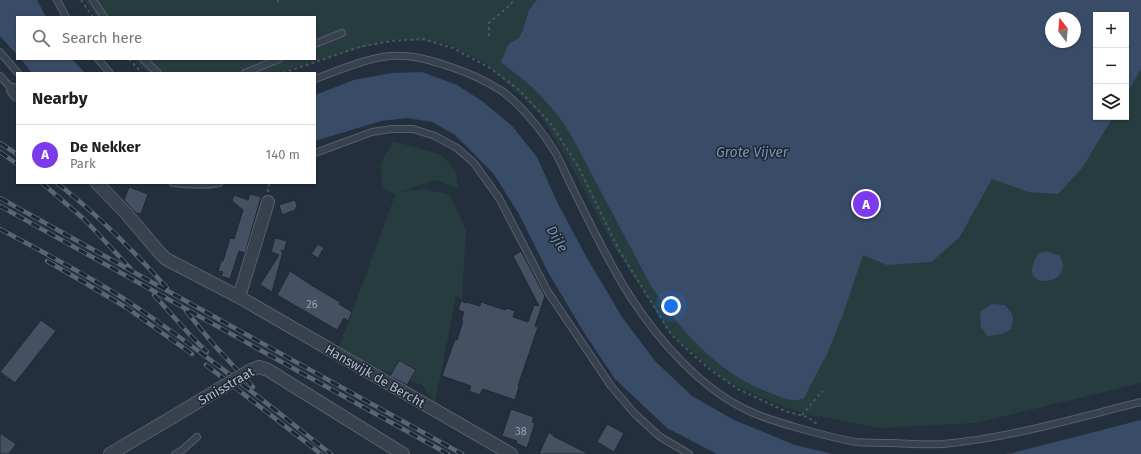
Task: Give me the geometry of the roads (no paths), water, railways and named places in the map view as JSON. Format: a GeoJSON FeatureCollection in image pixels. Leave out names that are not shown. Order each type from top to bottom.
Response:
{"type":"FeatureCollection","features":[{"type":"Feature","properties":{"kind":"street","name":"Hanswijk de Bercht"},"geometry":{"type":"LineString","coordinates":[[98,184],[126,213],[166,259],[239,297],[512,454]]}},
{"type":"Feature","properties":{"kind":"street"},"geometry":{"type":"LineString","coordinates":[[239,297],[268,202]]}},
{"type":"Feature","properties":{"kind":"street","name":"Smisstraat"},"geometry":{"type":"LineString","coordinates":[[110,454],[251,370],[259,367],[268,370],[403,454]]}},
{"type":"Feature","properties":{"kind":"lane"},"geometry":{"type":"LineString","coordinates":[[57,0],[65,16]]}},
{"type":"Feature","properties":{"kind":"lane"},"geometry":{"type":"LineString","coordinates":[[93,0],[103,16]]}},
{"type":"Feature","properties":{"kind":"lane"},"geometry":{"type":"LineString","coordinates":[[316,44],[342,33]]}},
{"type":"Feature","properties":{"kind":"lane"},"geometry":{"type":"LineString","coordinates":[[0,52],[17,72]]}},
{"type":"Feature","properties":{"kind":"lane"},"geometry":{"type":"LineString","coordinates":[[316,79],[355,64],[383,57],[409,55],[431,60],[457,69],[484,81],[503,92],[517,104],[538,128],[555,153],[614,269],[630,296],[653,329],[676,355],[701,379],[724,397],[750,412],[820,434],[858,442],[941,444],[982,439],[1030,430],[1141,402]]}},
{"type":"Feature","properties":{"kind":"lane"},"geometry":{"type":"LineString","coordinates":[[99,60],[109,72]]}},
{"type":"Feature","properties":{"kind":"lane"},"geometry":{"type":"LineString","coordinates":[[144,60],[157,72]]}},
{"type":"Feature","properties":{"kind":"lane"},"geometry":{"type":"LineString","coordinates":[[247,72],[276,60]]}},
{"type":"Feature","properties":{"kind":"lane"},"geometry":{"type":"LineString","coordinates":[[0,76],[15,92]]}},
{"type":"Feature","properties":{"kind":"lane"},"geometry":{"type":"LineString","coordinates":[[316,153],[372,132],[392,129],[413,129],[435,136],[457,148],[474,163],[499,198],[548,292],[611,386],[634,413],[660,436],[690,454]]}},
{"type":"Feature","properties":{"kind":"lane"},"geometry":{"type":"LineString","coordinates":[[181,184],[212,184]]}},
{"type":"Feature","properties":{"kind":"lane"},"geometry":{"type":"LineString","coordinates":[[175,454],[197,437]]}},
{"type":"Feature","properties":{"kind":"water"},"geometry":{"type":"Polygon","coordinates":[[[0,0],[37,0],[45,16],[16,16],[16,54],[0,36],[0,0]]]}},
{"type":"Feature","properties":{"kind":"water","name":"Grote Vijver"},"geometry":{"type":"Polygon","coordinates":[[[537,0],[1141,0],[1141,69],[1129,90],[1129,12],[1093,12],[1093,120],[1111,120],[1082,168],[1058,194],[1029,192],[992,179],[959,238],[931,262],[887,265],[863,255],[842,317],[828,352],[804,398],[792,400],[754,386],[736,376],[703,350],[675,320],[651,286],[571,135],[559,117],[531,86],[501,62],[507,47],[510,43],[519,38],[529,10],[537,0]]]}},
{"type":"Feature","properties":{"kind":"water"},"geometry":{"type":"Polygon","coordinates":[[[22,60],[73,60],[84,72],[31,72],[22,60]]]}},
{"type":"Feature","properties":{"kind":"water","name":"Dijle"},"geometry":{"type":"Polygon","coordinates":[[[422,72],[457,85],[482,101],[512,126],[537,157],[558,204],[587,258],[622,317],[655,361],[692,396],[734,420],[795,445],[833,454],[717,454],[667,428],[615,379],[583,331],[548,272],[519,214],[493,173],[455,135],[432,122],[408,118],[381,121],[316,141],[316,95],[354,80],[392,73],[422,72]]]}},
{"type":"Feature","properties":{"kind":"water"},"geometry":{"type":"Polygon","coordinates":[[[1046,251],[1060,256],[1063,265],[1062,271],[1058,276],[1048,281],[1042,281],[1033,276],[1032,268],[1039,253],[1046,251]]]}},
{"type":"Feature","properties":{"kind":"water"},"geometry":{"type":"Polygon","coordinates":[[[992,304],[1005,305],[1013,318],[1013,321],[1011,329],[1002,334],[987,336],[981,327],[980,312],[992,304]]]}},
{"type":"Feature","properties":{"kind":"water"},"geometry":{"type":"Polygon","coordinates":[[[1141,420],[1141,454],[1004,454],[1012,453],[1141,420]]]}},
{"type":"Feature","properties":{"kind":"railway"},"geometry":{"type":"LineString","coordinates":[[0,143],[16,153]]}},
{"type":"Feature","properties":{"kind":"railway"},"geometry":{"type":"LineString","coordinates":[[0,152],[16,163]]}},
{"type":"Feature","properties":{"kind":"railway"},"geometry":{"type":"LineString","coordinates":[[43,184],[85,220],[130,268]]}},
{"type":"Feature","properties":{"kind":"railway"},"geometry":{"type":"LineString","coordinates":[[58,184],[114,233],[167,288]]}},
{"type":"Feature","properties":{"kind":"railway"},"geometry":{"type":"LineString","coordinates":[[0,198],[462,454]]}},
{"type":"Feature","properties":{"kind":"railway"},"geometry":{"type":"LineString","coordinates":[[0,206],[448,454]]}},
{"type":"Feature","properties":{"kind":"railway"},"geometry":{"type":"LineString","coordinates":[[0,229],[83,274],[132,304],[208,358],[331,454]]}},
{"type":"Feature","properties":{"kind":"railway"},"geometry":{"type":"LineString","coordinates":[[47,261],[127,308],[192,354]]}},
{"type":"Feature","properties":{"kind":"railway"},"geometry":{"type":"LineString","coordinates":[[154,295],[207,352]]}},
{"type":"Feature","properties":{"kind":"railway"},"geometry":{"type":"LineString","coordinates":[[186,311],[214,345],[253,387]]}},
{"type":"Feature","properties":{"kind":"railway"},"geometry":{"type":"LineString","coordinates":[[206,365],[321,454]]}},
{"type":"Feature","properties":{"kind":"place","name":"De Nekker"},"geometry":{"type":"Point","coordinates":[866,204]}}]}
